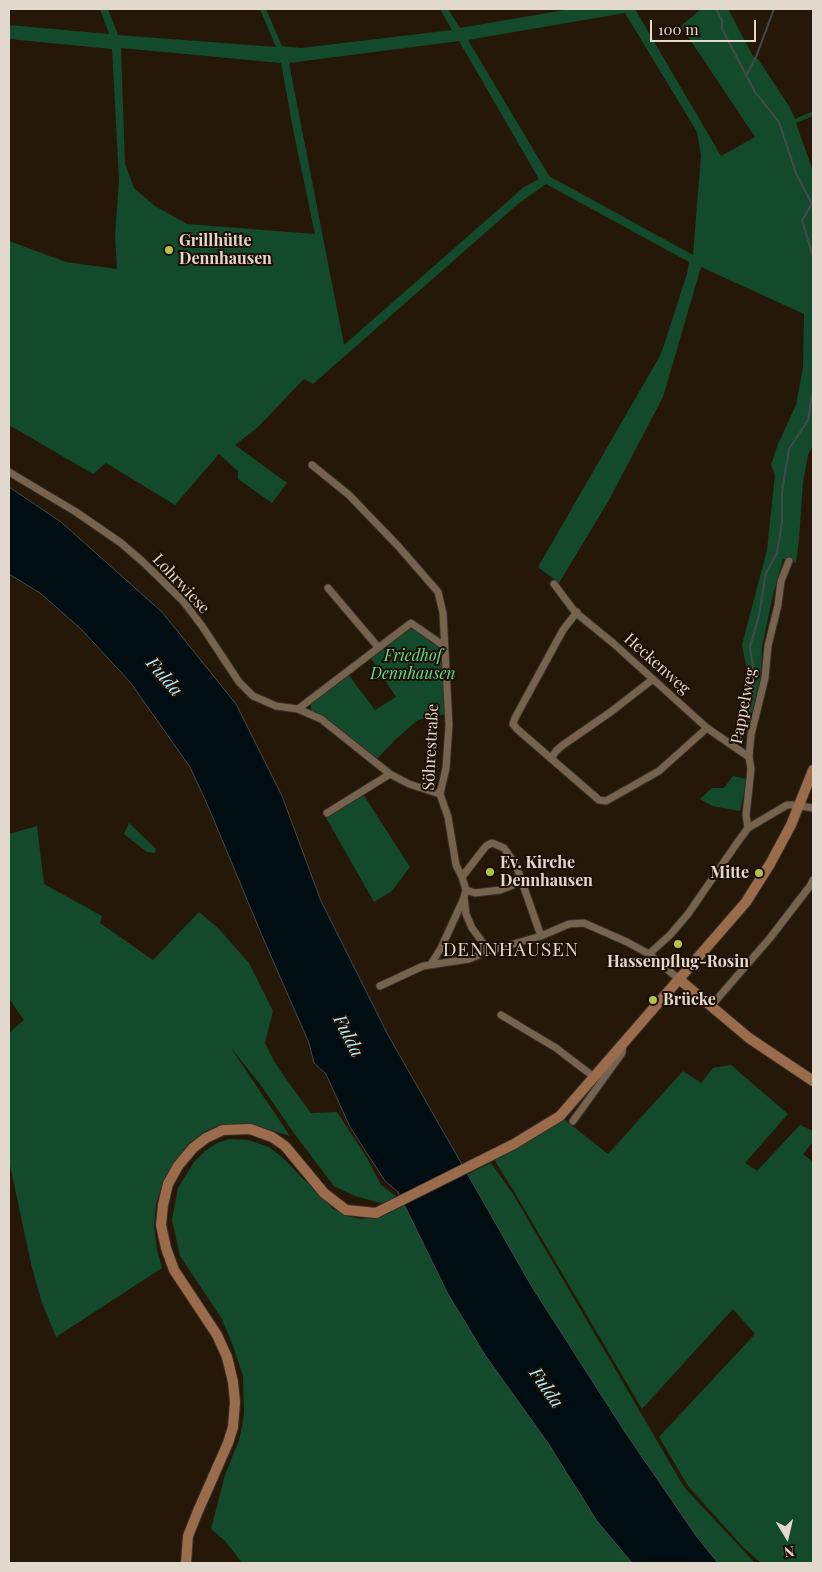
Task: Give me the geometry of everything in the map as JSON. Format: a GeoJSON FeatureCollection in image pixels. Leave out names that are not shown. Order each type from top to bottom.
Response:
{"type":"FeatureCollection","features":[{"type":"Feature","properties":{"kind":"street","name":"Söhrestraße"},"geometry":{"type":"LineString","coordinates":[[312,465],[349,495],[399,547],[438,592],[443,613],[448,746],[440,794],[448,817],[456,865],[462,877],[466,914],[472,928],[489,951]]}},
{"type":"Feature","properties":{"kind":"street","name":"Lohrwiese"},"geometry":{"type":"LineString","coordinates":[[9,472],[76,512],[121,543],[143,562],[183,601],[239,682],[253,696],[276,706],[298,709],[321,719],[390,774],[409,784],[440,794]]}},
{"type":"Feature","properties":{"kind":"street","name":"Pappelweg"},"geometry":{"type":"LineString","coordinates":[[748,828],[746,816],[751,770],[749,757],[751,735],[765,678],[768,646],[778,605],[780,580],[789,562]]}},
{"type":"Feature","properties":{"kind":"street","name":"Heckenweg"},"geometry":{"type":"LineString","coordinates":[[554,584],[577,612],[707,728],[749,757]]}},
{"type":"Feature","properties":{"kind":"street"},"geometry":{"type":"LineString","coordinates":[[328,588],[378,647]]}},
{"type":"Feature","properties":{"kind":"street"},"geometry":{"type":"LineString","coordinates":[[577,612],[563,630],[538,673],[513,724],[551,759],[599,800],[606,801],[659,771],[707,728]]}},
{"type":"Feature","properties":{"kind":"street"},"geometry":{"type":"LineString","coordinates":[[298,709],[411,623],[444,646]]}},
{"type":"Feature","properties":{"kind":"street"},"geometry":{"type":"LineString","coordinates":[[551,759],[562,745],[612,711],[653,679]]}},
{"type":"Feature","properties":{"kind":"street"},"geometry":{"type":"LineString","coordinates":[[186,1563],[188,1536],[228,1443],[233,1427],[235,1402],[233,1382],[227,1357],[217,1335],[174,1270],[166,1248],[161,1225],[163,1205],[168,1184],[178,1166],[193,1148],[206,1138],[223,1130],[250,1129],[272,1137],[285,1146],[307,1170],[324,1193],[346,1210],[376,1213],[514,1144],[560,1116],[746,902],[770,864],[799,806],[813,770]]}},
{"type":"Feature","properties":{"kind":"street"},"geometry":{"type":"LineString","coordinates":[[327,813],[390,774]]}},
{"type":"Feature","properties":{"kind":"street"},"geometry":{"type":"LineString","coordinates":[[649,954],[670,935],[688,914],[748,828],[788,805],[793,804],[813,808]]}},
{"type":"Feature","properties":{"kind":"street"},"geometry":{"type":"LineString","coordinates":[[462,877],[486,846],[492,844],[504,848],[516,865],[541,936]]}},
{"type":"Feature","properties":{"kind":"street"},"geometry":{"type":"LineString","coordinates":[[711,1006],[770,938],[813,880]]}},
{"type":"Feature","properties":{"kind":"street"},"geometry":{"type":"LineString","coordinates":[[431,964],[444,941],[465,893],[500,890],[521,882]]}},
{"type":"Feature","properties":{"kind":"street"},"geometry":{"type":"LineString","coordinates":[[380,986],[403,974],[431,964],[469,959],[489,951],[541,936],[569,924],[584,923],[649,954],[750,1038],[813,1081]]}},
{"type":"Feature","properties":{"kind":"street"},"geometry":{"type":"LineString","coordinates":[[501,1015],[556,1048],[594,1078]]}},
{"type":"Feature","properties":{"kind":"street"},"geometry":{"type":"LineString","coordinates":[[573,1121],[622,1053],[623,1043]]}},
{"type":"Feature","properties":{"kind":"green space"},"geometry":{"type":"Polygon","coordinates":[[[100,9],[108,9],[118,35],[276,47],[260,9],[266,9],[282,46],[301,48],[452,30],[440,9],[448,9],[460,28],[571,9],[635,9],[721,156],[755,137],[681,26],[701,9],[728,9],[753,56],[758,59],[789,106],[795,119],[813,111],[813,116],[796,123],[813,171],[813,445],[808,455],[803,482],[796,563],[783,559],[762,647],[761,678],[749,725],[740,717],[749,680],[742,645],[767,550],[775,475],[771,465],[778,444],[796,405],[803,367],[804,314],[701,267],[663,397],[609,500],[559,583],[538,567],[661,354],[687,274],[689,262],[546,184],[518,204],[313,384],[304,379],[257,428],[235,445],[287,483],[272,503],[238,479],[238,471],[219,454],[175,505],[106,463],[93,474],[9,425],[9,241],[66,262],[117,269],[115,236],[119,180],[112,49],[9,39],[9,25],[109,34],[100,9]],[[625,13],[468,40],[549,176],[693,255],[701,155],[697,132],[625,13]],[[459,41],[289,63],[344,345],[524,187],[539,179],[459,41]],[[121,48],[125,164],[134,188],[155,206],[187,224],[315,234],[281,63],[121,48]]]}},
{"type":"Feature","properties":{"kind":"green space","name":"Friedhof Dennhausen"},"geometry":{"type":"Polygon","coordinates":[[[413,627],[443,647],[446,714],[418,720],[377,759],[311,710],[311,703],[348,674],[375,710],[396,697],[371,658],[413,627]]]}},
{"type":"Feature","properties":{"kind":"green space"},"geometry":{"type":"Polygon","coordinates":[[[733,776],[747,779],[740,811],[712,806],[700,799],[712,788],[724,788],[733,776]]]}},
{"type":"Feature","properties":{"kind":"green space"},"geometry":{"type":"Polygon","coordinates":[[[363,794],[410,867],[392,891],[374,902],[325,816],[363,794]]]}},
{"type":"Feature","properties":{"kind":"green space"},"geometry":{"type":"Polygon","coordinates":[[[129,823],[156,849],[155,853],[147,852],[124,834],[129,823]]]}},
{"type":"Feature","properties":{"kind":"green space"},"geometry":{"type":"Polygon","coordinates":[[[37,826],[44,884],[102,916],[100,923],[153,960],[199,912],[217,927],[249,963],[273,1011],[265,1043],[274,1061],[311,1113],[337,1112],[367,1158],[381,1185],[396,1196],[384,1204],[355,1196],[334,1186],[260,1084],[231,1048],[290,1136],[250,1124],[222,1124],[204,1132],[188,1144],[163,1182],[156,1204],[154,1226],[157,1250],[162,1268],[56,1337],[42,1303],[32,1268],[9,1161],[9,1033],[24,1020],[9,999],[9,834],[37,826]]]}},
{"type":"Feature","properties":{"kind":"green space"},"geometry":{"type":"Polygon","coordinates":[[[731,1065],[788,1114],[745,1163],[757,1171],[800,1125],[813,1131],[813,1142],[803,1154],[813,1162],[813,1563],[761,1563],[743,1547],[688,1486],[659,1437],[755,1334],[733,1309],[642,1409],[495,1161],[499,1153],[560,1116],[608,1154],[683,1071],[701,1083],[713,1068],[731,1065]]]}},
{"type":"Feature","properties":{"kind":"green space"},"geometry":{"type":"Polygon","coordinates":[[[230,1139],[248,1140],[269,1147],[282,1157],[332,1208],[344,1215],[360,1219],[383,1216],[405,1205],[448,1294],[485,1355],[548,1443],[597,1521],[632,1563],[242,1563],[225,1541],[211,1529],[225,1475],[239,1440],[242,1426],[244,1413],[243,1376],[222,1319],[180,1256],[172,1220],[178,1188],[194,1162],[217,1143],[230,1139]]]}},
{"type":"Feature","properties":{"kind":"green space"},"geometry":{"type":"Polygon","coordinates":[[[491,1163],[513,1194],[684,1487],[755,1563],[718,1563],[697,1537],[625,1432],[532,1287],[468,1174],[491,1163]]]}},
{"type":"Feature","properties":{"kind":"water","name":"Fulda"},"geometry":{"type":"Polygon","coordinates":[[[9,487],[61,522],[162,612],[236,704],[282,796],[321,901],[388,1035],[532,1287],[625,1432],[697,1537],[718,1563],[632,1563],[597,1521],[548,1443],[485,1355],[448,1294],[398,1192],[385,1181],[350,1127],[326,1074],[314,1063],[309,1043],[190,767],[130,682],[81,629],[40,593],[9,574],[9,487]]]}},
{"type":"Feature","properties":{"kind":"waterway"},"geometry":{"type":"LineString","coordinates":[[716,9],[722,21],[722,29],[755,92],[779,122],[796,173],[812,204],[802,220],[813,257]]}},
{"type":"Feature","properties":{"kind":"waterway"},"geometry":{"type":"LineString","coordinates":[[746,76],[756,57],[774,9]]}},
{"type":"Feature","properties":{"kind":"waterway"},"geometry":{"type":"LineString","coordinates":[[740,740],[748,718],[755,680],[750,647],[759,615],[766,573],[777,553],[782,522],[782,492],[789,449],[808,420],[813,390]]}},
{"type":"Feature","properties":{"kind":"place","name":"Grillhütte Dennhausen"},"geometry":{"type":"Point","coordinates":[169,250]}},
{"type":"Feature","properties":{"kind":"place","name":"Ev. Kirche Dennhausen"},"geometry":{"type":"Point","coordinates":[490,872]}},
{"type":"Feature","properties":{"kind":"place","name":"Mitte"},"geometry":{"type":"Point","coordinates":[759,873]}},
{"type":"Feature","properties":{"kind":"place","name":"Hassenpflug-Rosin"},"geometry":{"type":"Point","coordinates":[678,944]}},
{"type":"Feature","properties":{"kind":"place","name":"Brücke"},"geometry":{"type":"Point","coordinates":[653,1000]}},
{"type":"Feature","properties":{"kind":"district","name":"DENNHAUSEN"},"geometry":{"type":"Point","coordinates":[511,950]}}]}
